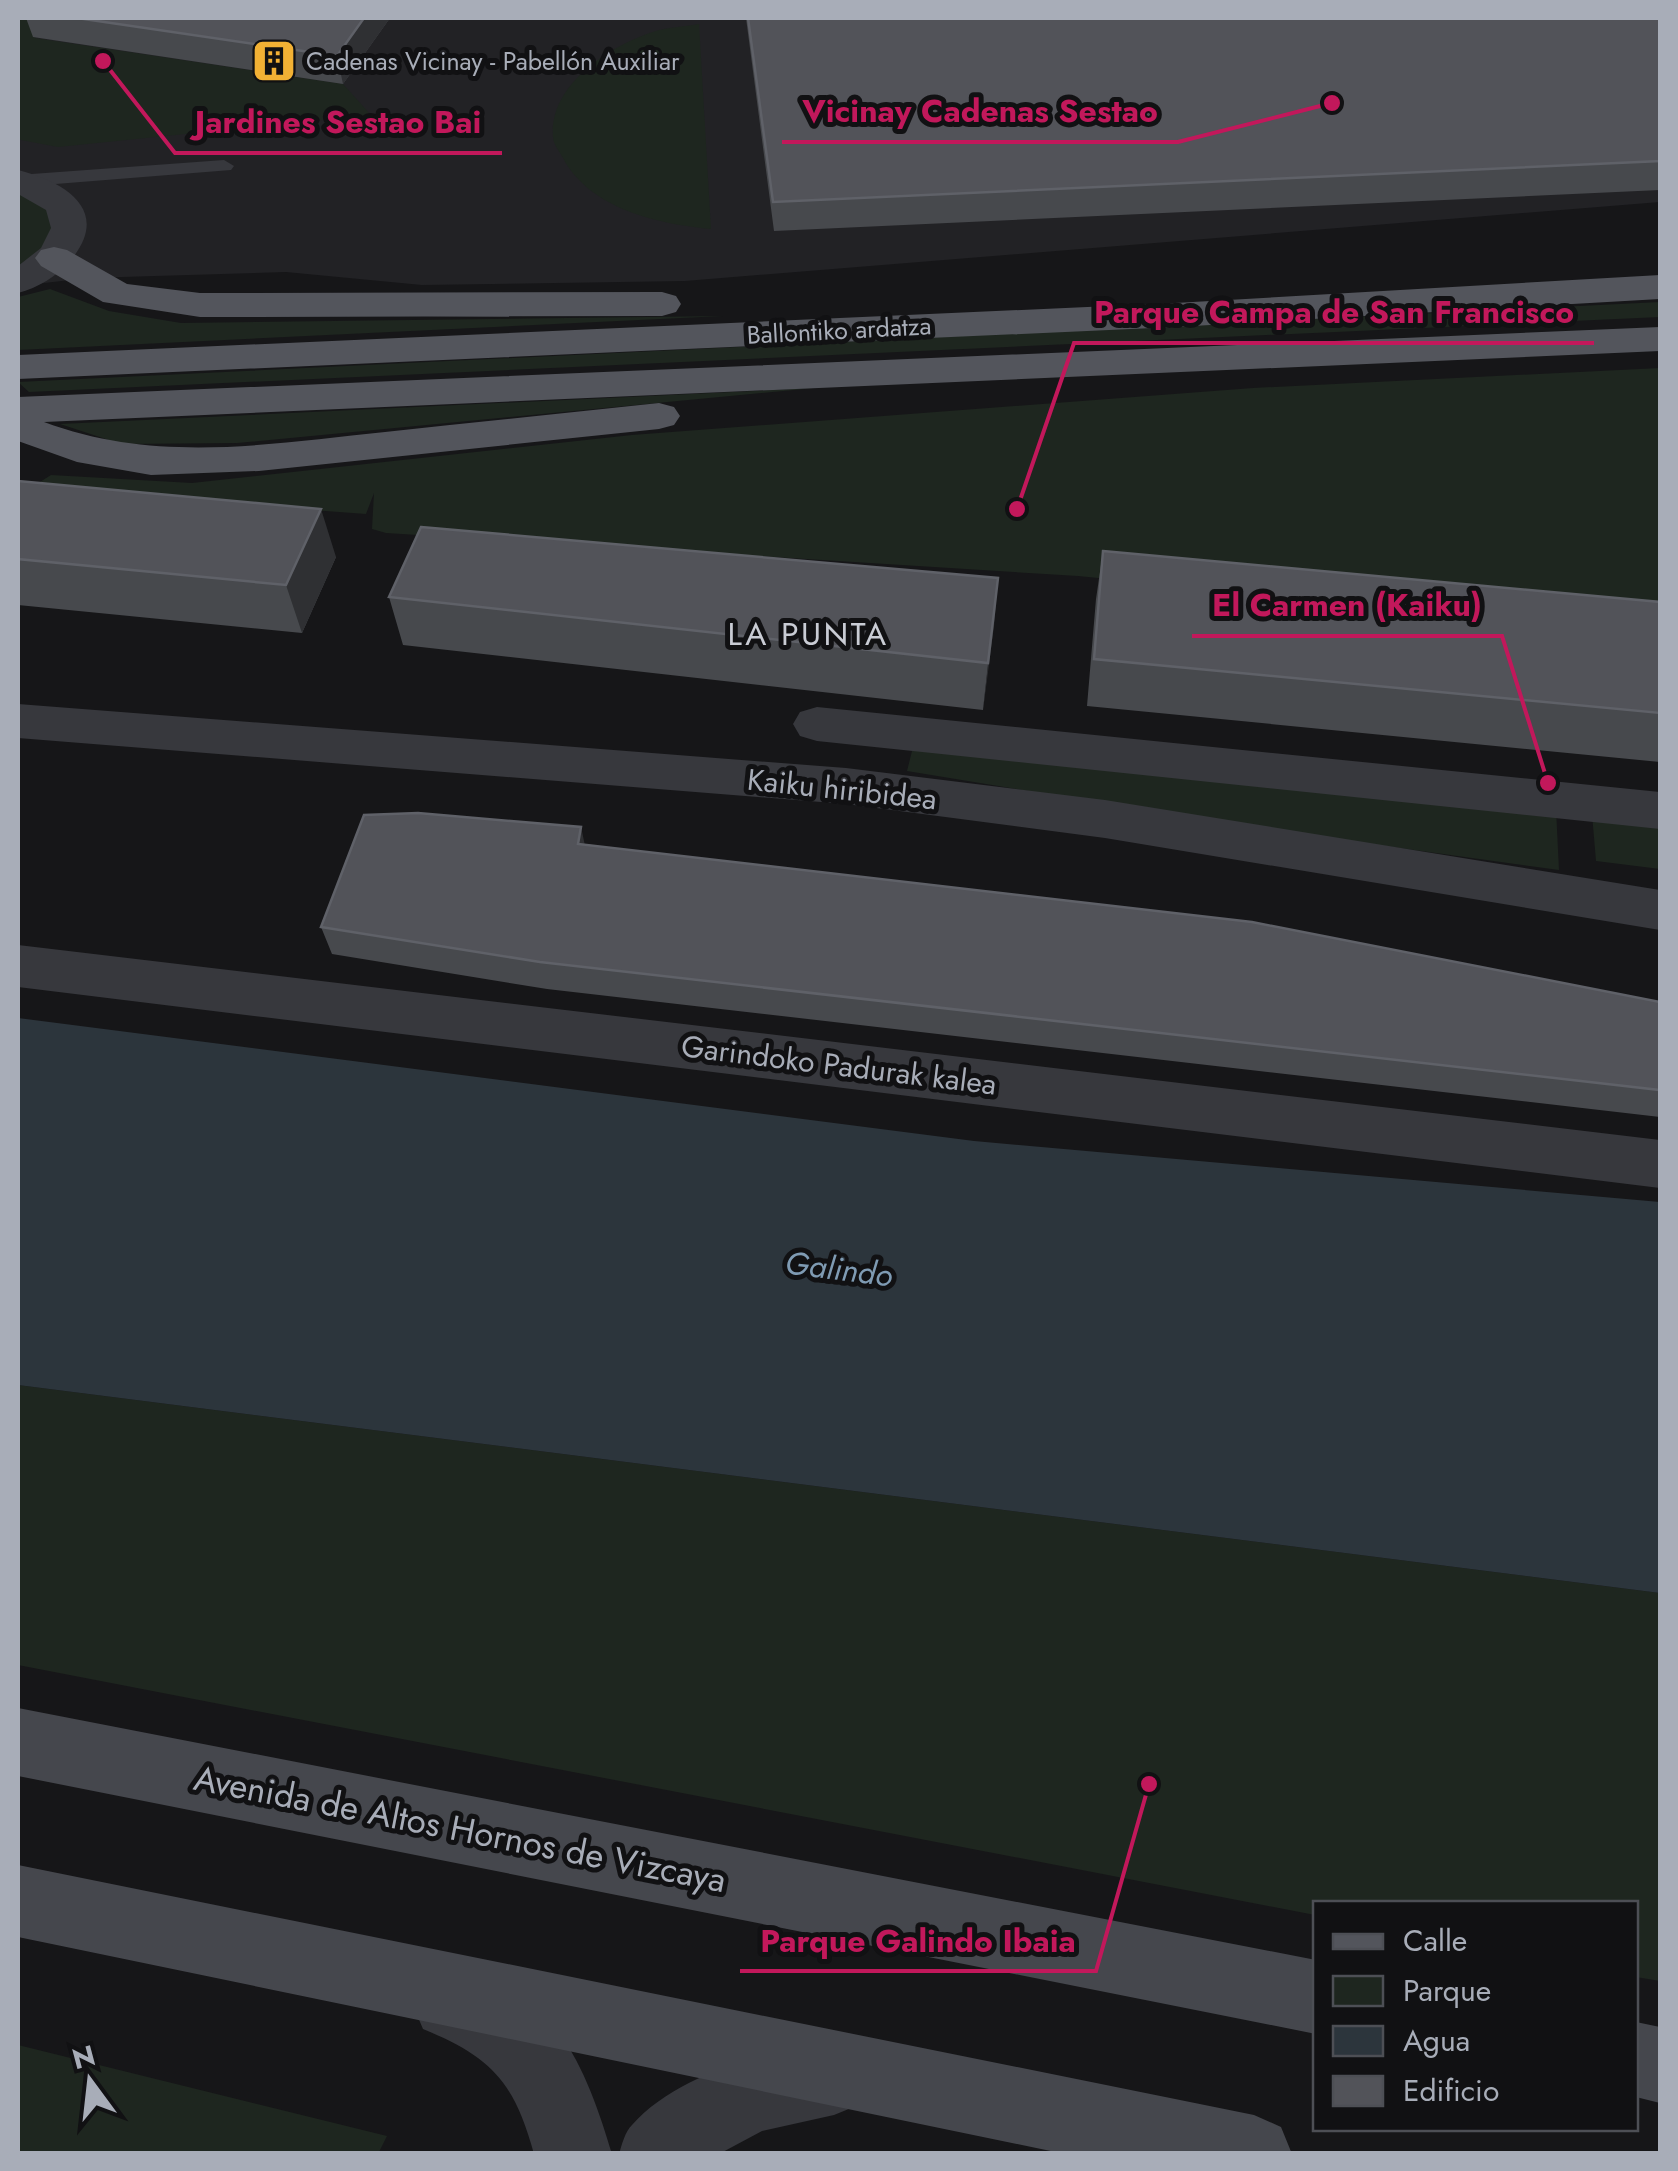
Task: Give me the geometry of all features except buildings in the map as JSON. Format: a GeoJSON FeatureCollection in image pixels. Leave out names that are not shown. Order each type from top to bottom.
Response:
{"type":"FeatureCollection","features":[{"type":"Feature","properties":{"kind":"main road"},"geometry":{"type":"LineString","coordinates":[[54,258],[116,294],[200,305],[687,304],[1174,315]]}},
{"type":"Feature","properties":{"kind":"main road","name":"Ballontiko ardatza"},"geometry":{"type":"LineString","coordinates":[[18,368],[1174,315],[1660,286]]}},
{"type":"Feature","properties":{"kind":"main road","name":"Ballontiko ardatza"},"geometry":{"type":"LineString","coordinates":[[18,418],[1660,339]]}},
{"type":"Feature","properties":{"kind":"main road","name":"Ballontiko ardatza"},"geometry":{"type":"LineString","coordinates":[[18,418],[76,449],[151,462],[259,458],[1178,360]]}},
{"type":"Feature","properties":{"kind":"main road","name":"Avenida de Altos Hornos de Vizcaya"},"geometry":{"type":"LineString","coordinates":[[18,1742],[1313,1997]]}},
{"type":"Feature","properties":{"kind":"main road"},"geometry":{"type":"LineString","coordinates":[[18,1900],[401,1982],[1254,2154]]}},
{"type":"Feature","properties":{"kind":"street"},"geometry":{"type":"LineString","coordinates":[[18,181],[45,189],[64,203],[72,222],[66,242],[54,258],[18,282]]}},
{"type":"Feature","properties":{"kind":"street","name":"Kaiku hiribidea"},"geometry":{"type":"LineString","coordinates":[[18,721],[871,790],[1104,819],[1660,910]]}},
{"type":"Feature","properties":{"kind":"street","name":"Kaiku hiribidea"},"geometry":{"type":"LineString","coordinates":[[817,724],[1660,811]]}},
{"type":"Feature","properties":{"kind":"street"},"geometry":{"type":"LineString","coordinates":[[871,790],[880,730]]}},
{"type":"Feature","properties":{"kind":"street","name":"Garindoko Padurak kalea"},"geometry":{"type":"LineString","coordinates":[[18,966],[1660,1164]]}},
{"type":"Feature","properties":{"kind":"street"},"geometry":{"type":"LineString","coordinates":[[401,1982],[493,2022],[514,2039],[542,2078],[573,2154]]}},
{"type":"Feature","properties":{"kind":"street"},"geometry":{"type":"LineString","coordinates":[[657,2154],[681,2131],[736,2101],[788,2083],[855,2074]]}},
{"type":"Feature","properties":{"kind":"lane"},"geometry":{"type":"LineString","coordinates":[[18,181],[224,166]]}},
{"type":"Feature","properties":{"kind":"shaded area"},"geometry":{"type":"Polygon","coordinates":[[[18,18],[1660,18],[1660,202],[685,281],[422,285],[286,272],[88,278],[18,286],[18,18]]]}},
{"type":"Feature","properties":{"kind":"green space"},"geometry":{"type":"Polygon","coordinates":[[[18,18],[53,18],[35,38],[343,84],[371,115],[58,147],[21,140],[18,18]]]}},
{"type":"Feature","properties":{"kind":"green space"},"geometry":{"type":"Polygon","coordinates":[[[699,24],[711,229],[648,218],[608,202],[575,175],[553,137],[554,118],[561,101],[585,70],[636,38],[699,24]]]}},
{"type":"Feature","properties":{"kind":"green space"},"geometry":{"type":"Polygon","coordinates":[[[18,188],[46,199],[60,228],[34,261],[18,271],[18,188]]]}},
{"type":"Feature","properties":{"kind":"green space"},"geometry":{"type":"Polygon","coordinates":[[[50,289],[109,311],[181,323],[723,316],[18,350],[18,297],[50,289]]]}},
{"type":"Feature","properties":{"kind":"green space"},"geometry":{"type":"Polygon","coordinates":[[[1660,302],[1660,317],[29,392],[18,382],[1660,302]]]}},
{"type":"Feature","properties":{"kind":"green space"},"geometry":{"type":"Polygon","coordinates":[[[1660,368],[1660,633],[1078,576],[386,533],[372,529],[374,493],[366,514],[29,489],[51,475],[192,483],[632,435],[1253,388],[1660,368]]]}},
{"type":"Feature","properties":{"kind":"green space"},"geometry":{"type":"Polygon","coordinates":[[[815,388],[237,443],[121,444],[60,424],[815,388]]]}},
{"type":"Feature","properties":{"kind":"green space"},"geometry":{"type":"Polygon","coordinates":[[[913,747],[1556,809],[1559,870],[1242,826],[907,771],[913,747]]]}},
{"type":"Feature","properties":{"kind":"green space"},"geometry":{"type":"Polygon","coordinates":[[[1592,814],[1660,822],[1660,869],[1596,861],[1592,814]]]}},
{"type":"Feature","properties":{"kind":"green space"},"geometry":{"type":"Polygon","coordinates":[[[18,1385],[1660,1593],[1660,1981],[1638,1977],[1638,1901],[1313,1901],[1313,1915],[18,1665],[18,1385]]]}},
{"type":"Feature","properties":{"kind":"green space"},"geometry":{"type":"Polygon","coordinates":[[[18,2045],[387,2136],[378,2154],[18,2153],[18,2045]]]}},
{"type":"Feature","properties":{"kind":"water","name":"Galindo"},"geometry":{"type":"Polygon","coordinates":[[[18,1018],[974,1141],[1660,1202],[1660,1593],[18,1385],[18,1018]]]}},
{"type":"Feature","properties":{"kind":"place","name":"Jardines Sestao Bai"},"geometry":{"type":"Point","coordinates":[103,61]}},
{"type":"Feature","properties":{"kind":"place","name":"Cadenas Vicinay - Pabellón Auxiliar"},"geometry":{"type":"Point","coordinates":[274,61]}},
{"type":"Feature","properties":{"kind":"place","name":"Vicinay Cadenas Sestao"},"geometry":{"type":"Point","coordinates":[1332,103]}},
{"type":"Feature","properties":{"kind":"place","name":"Parque Campa de San Francisco"},"geometry":{"type":"Point","coordinates":[1017,509]}},
{"type":"Feature","properties":{"kind":"place","name":"El Carmen (Kaiku)"},"geometry":{"type":"Point","coordinates":[1548,783]}},
{"type":"Feature","properties":{"kind":"place","name":"Parque Galindo Ibaia"},"geometry":{"type":"Point","coordinates":[1149,1784]}},
{"type":"Feature","properties":{"kind":"district","name":"LA PUNTA"},"geometry":{"type":"Point","coordinates":[808,634]}}]}
